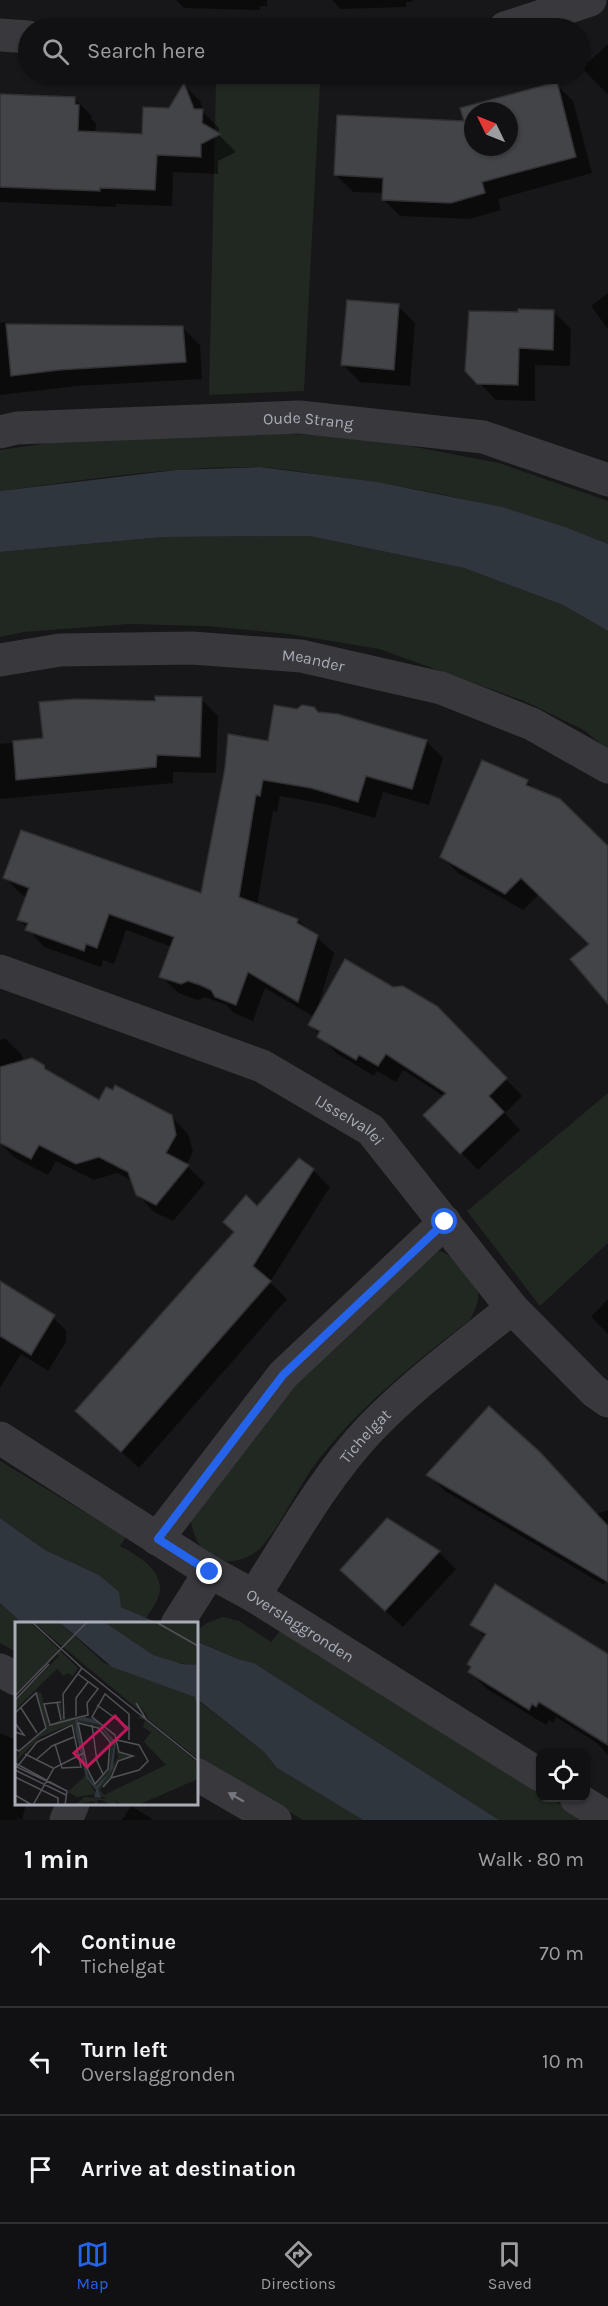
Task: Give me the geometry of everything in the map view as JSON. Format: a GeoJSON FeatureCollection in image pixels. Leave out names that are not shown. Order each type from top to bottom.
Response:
{"type":"FeatureCollection","features":[{"type":"Feature","properties":{"kind":"street"},"geometry":{"type":"LineString","coordinates":[[535,18],[590,0]]}},
{"type":"Feature","properties":{"kind":"street"},"geometry":{"type":"LineString","coordinates":[[0,35],[18,36]]}},
{"type":"Feature","properties":{"kind":"street","name":"Oude Strang"},"geometry":{"type":"LineString","coordinates":[[0,432],[17,428],[299,417],[483,437],[608,480]]}},
{"type":"Feature","properties":{"kind":"street","name":"Meander"},"geometry":{"type":"LineString","coordinates":[[0,660],[60,650],[192,648],[301,656],[441,688],[532,724],[608,767]]}},
{"type":"Feature","properties":{"kind":"street","name":"IJsselvallei"},"geometry":{"type":"LineString","coordinates":[[0,971],[262,1066],[371,1130],[512,1308],[594,1391],[608,1401]]}},
{"type":"Feature","properties":{"kind":"street"},"geometry":{"type":"LineString","coordinates":[[158,1539],[283,1375],[445,1222]]}},
{"type":"Feature","properties":{"kind":"street","name":"Tichelgat"},"geometry":{"type":"LineString","coordinates":[[254,1596],[330,1479],[368,1431],[417,1385],[512,1308]]}},
{"type":"Feature","properties":{"kind":"street","name":"Overslaggronden"},"geometry":{"type":"LineString","coordinates":[[0,1438],[210,1572],[254,1596],[536,1772]]}},
{"type":"Feature","properties":{"kind":"street"},"geometry":{"type":"LineString","coordinates":[[182,1617],[210,1572]]}},
{"type":"Feature","properties":{"kind":"street"},"geometry":{"type":"LineString","coordinates":[[0,1670],[15,1678]]}},
{"type":"Feature","properties":{"kind":"street"},"geometry":{"type":"LineString","coordinates":[[198,1775],[275,1820]]}},
{"type":"Feature","properties":{"kind":"street"},"geometry":{"type":"LineString","coordinates":[[584,1802],[608,1818]]}},
{"type":"Feature","properties":{"kind":"street"},"geometry":{"type":"LineString","coordinates":[[66,1820],[73,1805]]}},
{"type":"Feature","properties":{"kind":"shaded area"},"geometry":{"type":"Polygon","coordinates":[[[216,84],[320,84],[304,391],[209,395],[216,84]]]}},
{"type":"Feature","properties":{"kind":"shaded area"},"geometry":{"type":"Polygon","coordinates":[[[252,432],[328,436],[410,446],[499,463],[608,501],[608,544],[541,520],[472,501],[437,493],[285,469],[226,467],[161,471],[0,491],[0,450],[78,439],[252,432]]]}},
{"type":"Feature","properties":{"kind":"shaded area"},"geometry":{"type":"Polygon","coordinates":[[[260,467],[377,482],[502,507],[565,527],[608,544],[608,631],[563,605],[464,568],[309,536],[163,537],[0,552],[0,491],[176,470],[260,467]]]}},
{"type":"Feature","properties":{"kind":"shaded area"},"geometry":{"type":"Polygon","coordinates":[[[309,536],[464,568],[563,605],[608,631],[608,750],[584,730],[524,701],[379,649],[289,634],[207,626],[129,624],[24,632],[0,637],[0,552],[163,537],[309,536]]]}},
{"type":"Feature","properties":{"kind":"shaded area"},"geometry":{"type":"Polygon","coordinates":[[[608,1093],[608,1243],[540,1306],[467,1211],[608,1093]]]}},
{"type":"Feature","properties":{"kind":"shaded area"},"geometry":{"type":"Polygon","coordinates":[[[437,1250],[462,1267],[476,1286],[478,1300],[470,1320],[408,1369],[350,1423],[316,1463],[260,1549],[245,1558],[231,1561],[212,1557],[204,1551],[194,1534],[190,1513],[254,1425],[437,1250]]]}},
{"type":"Feature","properties":{"kind":"shaded area"},"geometry":{"type":"Polygon","coordinates":[[[0,1461],[126,1537],[120,1546],[150,1566],[159,1580],[158,1598],[146,1618],[121,1607],[99,1575],[45,1550],[0,1518],[0,1461]]]}},
{"type":"Feature","properties":{"kind":"shaded area"},"geometry":{"type":"Polygon","coordinates":[[[0,1518],[45,1550],[99,1575],[119,1592],[121,1607],[156,1622],[21,1622],[0,1603],[0,1518]]]}},
{"type":"Feature","properties":{"kind":"shaded area"},"geometry":{"type":"Polygon","coordinates":[[[0,1603],[21,1622],[15,1622],[15,1651],[0,1643],[0,1603]]]}},
{"type":"Feature","properties":{"kind":"shaded area"},"geometry":{"type":"Polygon","coordinates":[[[223,1617],[239,1621],[271,1642],[280,1631],[536,1790],[536,1802],[557,1802],[586,1820],[499,1820],[254,1663],[238,1659],[198,1641],[201,1627],[223,1617]]]}},
{"type":"Feature","properties":{"kind":"shaded area"},"geometry":{"type":"Polygon","coordinates":[[[198,1642],[238,1659],[254,1663],[499,1820],[363,1820],[277,1768],[263,1751],[198,1700],[198,1642]]]}},
{"type":"Feature","properties":{"kind":"shaded area"},"geometry":{"type":"Polygon","coordinates":[[[198,1701],[263,1751],[277,1768],[363,1820],[303,1820],[198,1757],[198,1701]]]}},
{"type":"Feature","properties":{"kind":"building"},"geometry":{"type":"Polygon","coordinates":[[[184,84],[194,109],[203,109],[202,123],[221,134],[201,144],[201,157],[157,155],[155,190],[100,188],[100,191],[0,187],[0,94],[75,97],[75,104],[79,105],[78,131],[142,134],[143,107],[169,108],[184,84]]]}},
{"type":"Feature","properties":{"kind":"building"},"geometry":{"type":"Polygon","coordinates":[[[550,84],[558,84],[576,157],[482,182],[485,193],[451,203],[382,200],[383,178],[334,175],[337,115],[464,121],[464,156],[518,156],[518,102],[482,102],[550,84]]]}},
{"type":"Feature","properties":{"kind":"building"},"geometry":{"type":"Polygon","coordinates":[[[464,107],[464,121],[460,108],[464,107]]]}},
{"type":"Feature","properties":{"kind":"building"},"geometry":{"type":"Polygon","coordinates":[[[347,300],[399,304],[394,370],[341,365],[347,300]]]}},
{"type":"Feature","properties":{"kind":"building"},"geometry":{"type":"Polygon","coordinates":[[[518,309],[554,310],[553,350],[519,348],[518,385],[477,384],[465,371],[469,311],[518,312],[518,309]]]}},
{"type":"Feature","properties":{"kind":"building"},"geometry":{"type":"Polygon","coordinates":[[[6,324],[183,326],[186,362],[59,370],[11,376],[6,324]]]}},
{"type":"Feature","properties":{"kind":"building"},"geometry":{"type":"Polygon","coordinates":[[[155,696],[202,697],[200,757],[157,755],[156,767],[16,780],[13,741],[43,738],[39,702],[76,699],[155,701],[155,696]]]}},
{"type":"Feature","properties":{"kind":"building"},"geometry":{"type":"Polygon","coordinates":[[[274,705],[297,709],[302,705],[314,707],[318,712],[338,714],[427,740],[412,789],[366,776],[358,802],[311,788],[263,780],[260,796],[256,795],[239,897],[298,919],[297,923],[318,935],[298,1002],[248,972],[236,1005],[215,997],[211,990],[200,985],[188,981],[181,984],[159,977],[174,937],[109,914],[97,948],[86,944],[84,951],[25,930],[28,923],[17,920],[29,888],[3,878],[21,830],[201,893],[225,768],[228,734],[268,741],[274,705]]]}},
{"type":"Feature","properties":{"kind":"building"},"geometry":{"type":"Polygon","coordinates":[[[482,760],[528,780],[526,785],[560,799],[608,846],[608,1004],[570,959],[589,944],[521,878],[505,894],[440,857],[482,760]]]}},
{"type":"Feature","properties":{"kind":"building"},"geometry":{"type":"Polygon","coordinates":[[[345,959],[393,987],[403,986],[437,1006],[507,1078],[489,1096],[504,1112],[460,1154],[423,1115],[446,1093],[386,1054],[378,1066],[359,1055],[356,1060],[317,1037],[320,1031],[308,1025],[345,959]]]}},
{"type":"Feature","properties":{"kind":"building"},"geometry":{"type":"Polygon","coordinates":[[[32,1058],[44,1065],[45,1069],[99,1100],[106,1087],[113,1090],[115,1085],[172,1115],[176,1135],[166,1153],[189,1165],[156,1205],[136,1195],[128,1172],[99,1157],[76,1164],[39,1145],[31,1159],[0,1143],[0,1067],[32,1058]]]}},
{"type":"Feature","properties":{"kind":"building"},"geometry":{"type":"Polygon","coordinates":[[[299,1158],[314,1169],[253,1266],[271,1281],[121,1452],[75,1411],[234,1232],[223,1222],[246,1195],[257,1206],[299,1158]]]}},
{"type":"Feature","properties":{"kind":"building"},"geometry":{"type":"Polygon","coordinates":[[[0,1281],[55,1315],[31,1355],[0,1336],[0,1281]]]}},
{"type":"Feature","properties":{"kind":"building"},"geometry":{"type":"Polygon","coordinates":[[[489,1406],[540,1452],[608,1526],[608,1582],[426,1475],[489,1406]]]}},
{"type":"Feature","properties":{"kind":"building"},"geometry":{"type":"Polygon","coordinates":[[[387,1518],[440,1551],[385,1611],[340,1570],[387,1518]]]}},
{"type":"Feature","properties":{"kind":"building"},"geometry":{"type":"Polygon","coordinates":[[[495,1584],[608,1654],[608,1745],[539,1702],[536,1707],[532,1704],[529,1710],[468,1672],[471,1667],[467,1664],[486,1634],[470,1625],[495,1584]]]}},
{"type":"Feature","properties":{"kind":"route"},"geometry":{"type":"LineString","coordinates":[[210,1572],[158,1539],[283,1375],[445,1222]]}}]}
